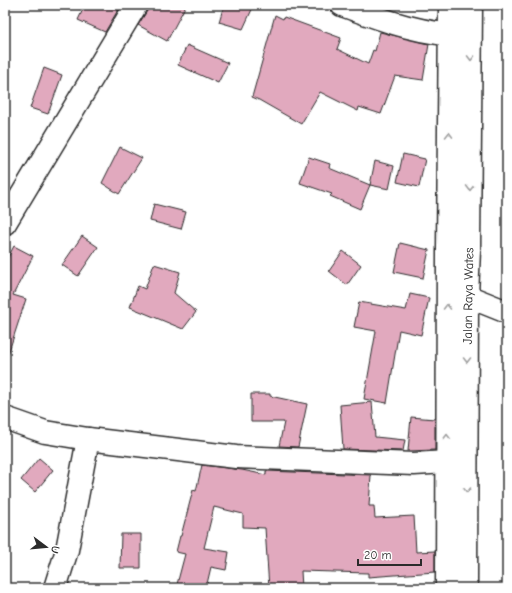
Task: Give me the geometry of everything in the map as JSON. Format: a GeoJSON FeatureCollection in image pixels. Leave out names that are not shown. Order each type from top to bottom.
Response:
{"type":"FeatureCollection","features":[{"type":"Feature","properties":{"kind":"main road"},"geometry":{"type":"LineString","coordinates":[[5,223],[136,5]]}},
{"type":"Feature","properties":{"kind":"main road"},"geometry":{"type":"LineString","coordinates":[[342,5],[376,18],[415,29],[461,35]]}},
{"type":"Feature","properties":{"kind":"main road","name":"Jalan Raya Wates"},"geometry":{"type":"LineString","coordinates":[[450,5],[461,35],[469,250],[467,296],[466,588]]}},
{"type":"Feature","properties":{"kind":"main road","name":"Jalan Raya Wates"},"geometry":{"type":"LineString","coordinates":[[447,588],[447,462],[461,35],[471,5]]}},
{"type":"Feature","properties":{"kind":"main road"},"geometry":{"type":"LineString","coordinates":[[467,296],[507,312]]}},
{"type":"Feature","properties":{"kind":"main road"},"geometry":{"type":"LineString","coordinates":[[5,418],[45,432],[88,439],[236,456],[414,464],[447,462]]}},
{"type":"Feature","properties":{"kind":"main road"},"geometry":{"type":"LineString","coordinates":[[55,588],[67,550],[88,439]]}},
{"type":"Feature","properties":{"kind":"building"},"geometry":{"type":"Polygon","coordinates":[[[85,5],[121,5],[105,32],[78,20],[85,5]]]}},
{"type":"Feature","properties":{"kind":"building"},"geometry":{"type":"Polygon","coordinates":[[[148,5],[186,5],[167,41],[138,25],[147,11],[148,5]]]}},
{"type":"Feature","properties":{"kind":"building"},"geometry":{"type":"Polygon","coordinates":[[[224,5],[254,5],[243,29],[219,22],[224,5]]]}},
{"type":"Feature","properties":{"kind":"building"},"geometry":{"type":"Polygon","coordinates":[[[275,15],[341,38],[337,49],[368,64],[373,50],[375,51],[380,32],[429,44],[423,80],[395,76],[381,114],[359,107],[358,111],[320,92],[301,124],[252,97],[275,15]]]}},
{"type":"Feature","properties":{"kind":"building"},"geometry":{"type":"Polygon","coordinates":[[[187,45],[228,63],[218,83],[178,65],[187,45]]]}},
{"type":"Feature","properties":{"kind":"building"},"geometry":{"type":"Polygon","coordinates":[[[44,68],[62,75],[48,114],[30,108],[44,68]]]}},
{"type":"Feature","properties":{"kind":"building"},"geometry":{"type":"Polygon","coordinates":[[[120,147],[142,158],[119,194],[102,183],[120,147]]]}},
{"type":"Feature","properties":{"kind":"building"},"geometry":{"type":"Polygon","coordinates":[[[403,154],[425,159],[419,187],[397,182],[403,154]]]}},
{"type":"Feature","properties":{"kind":"building"},"geometry":{"type":"Polygon","coordinates":[[[309,157],[330,164],[329,168],[370,185],[360,209],[330,196],[332,194],[300,183],[309,157]]]}},
{"type":"Feature","properties":{"kind":"building"},"geometry":{"type":"Polygon","coordinates":[[[375,161],[394,166],[389,189],[370,185],[375,161]]]}},
{"type":"Feature","properties":{"kind":"building"},"geometry":{"type":"Polygon","coordinates":[[[154,204],[186,212],[181,229],[150,221],[154,204]]]}},
{"type":"Feature","properties":{"kind":"building"},"geometry":{"type":"Polygon","coordinates":[[[82,236],[98,247],[78,276],[62,265],[82,236]]]}},
{"type":"Feature","properties":{"kind":"building"},"geometry":{"type":"Polygon","coordinates":[[[400,243],[429,250],[423,278],[394,272],[400,243]]]}},
{"type":"Feature","properties":{"kind":"building"},"geometry":{"type":"Polygon","coordinates":[[[14,246],[33,256],[13,295],[26,299],[8,354],[5,354],[5,263],[14,246]]]}},
{"type":"Feature","properties":{"kind":"building"},"geometry":{"type":"Polygon","coordinates":[[[343,251],[361,265],[347,285],[329,271],[343,251]]]}},
{"type":"Feature","properties":{"kind":"building"},"geometry":{"type":"Polygon","coordinates":[[[154,264],[180,272],[174,293],[196,312],[183,329],[130,307],[138,286],[145,289],[154,264]]]}},
{"type":"Feature","properties":{"kind":"building"},"geometry":{"type":"Polygon","coordinates":[[[410,294],[429,298],[421,335],[399,330],[387,403],[364,399],[376,331],[354,327],[359,302],[406,310],[410,294]]]}},
{"type":"Feature","properties":{"kind":"building"},"geometry":{"type":"Polygon","coordinates":[[[251,394],[270,394],[270,396],[307,404],[298,447],[279,446],[284,422],[251,422],[251,394]]]}},
{"type":"Feature","properties":{"kind":"building"},"geometry":{"type":"Polygon","coordinates":[[[372,402],[375,437],[405,440],[403,451],[343,449],[340,405],[372,402]]]}},
{"type":"Feature","properties":{"kind":"building"},"geometry":{"type":"Polygon","coordinates":[[[411,417],[435,419],[435,450],[408,451],[411,417]]]}},
{"type":"Feature","properties":{"kind":"building"},"geometry":{"type":"Polygon","coordinates":[[[39,458],[53,470],[35,492],[21,480],[39,458]]]}},
{"type":"Feature","properties":{"kind":"building"},"geometry":{"type":"Polygon","coordinates":[[[202,465],[242,470],[266,475],[266,471],[371,475],[369,506],[374,506],[375,518],[414,516],[416,552],[435,551],[435,572],[368,577],[368,573],[301,571],[302,588],[269,588],[265,528],[243,527],[243,514],[214,507],[204,548],[229,552],[226,570],[211,567],[206,588],[176,588],[185,554],[176,552],[193,490],[196,491],[202,465]]]}},
{"type":"Feature","properties":{"kind":"building"},"geometry":{"type":"Polygon","coordinates":[[[121,534],[141,534],[141,568],[120,568],[121,534]]]}}]}
